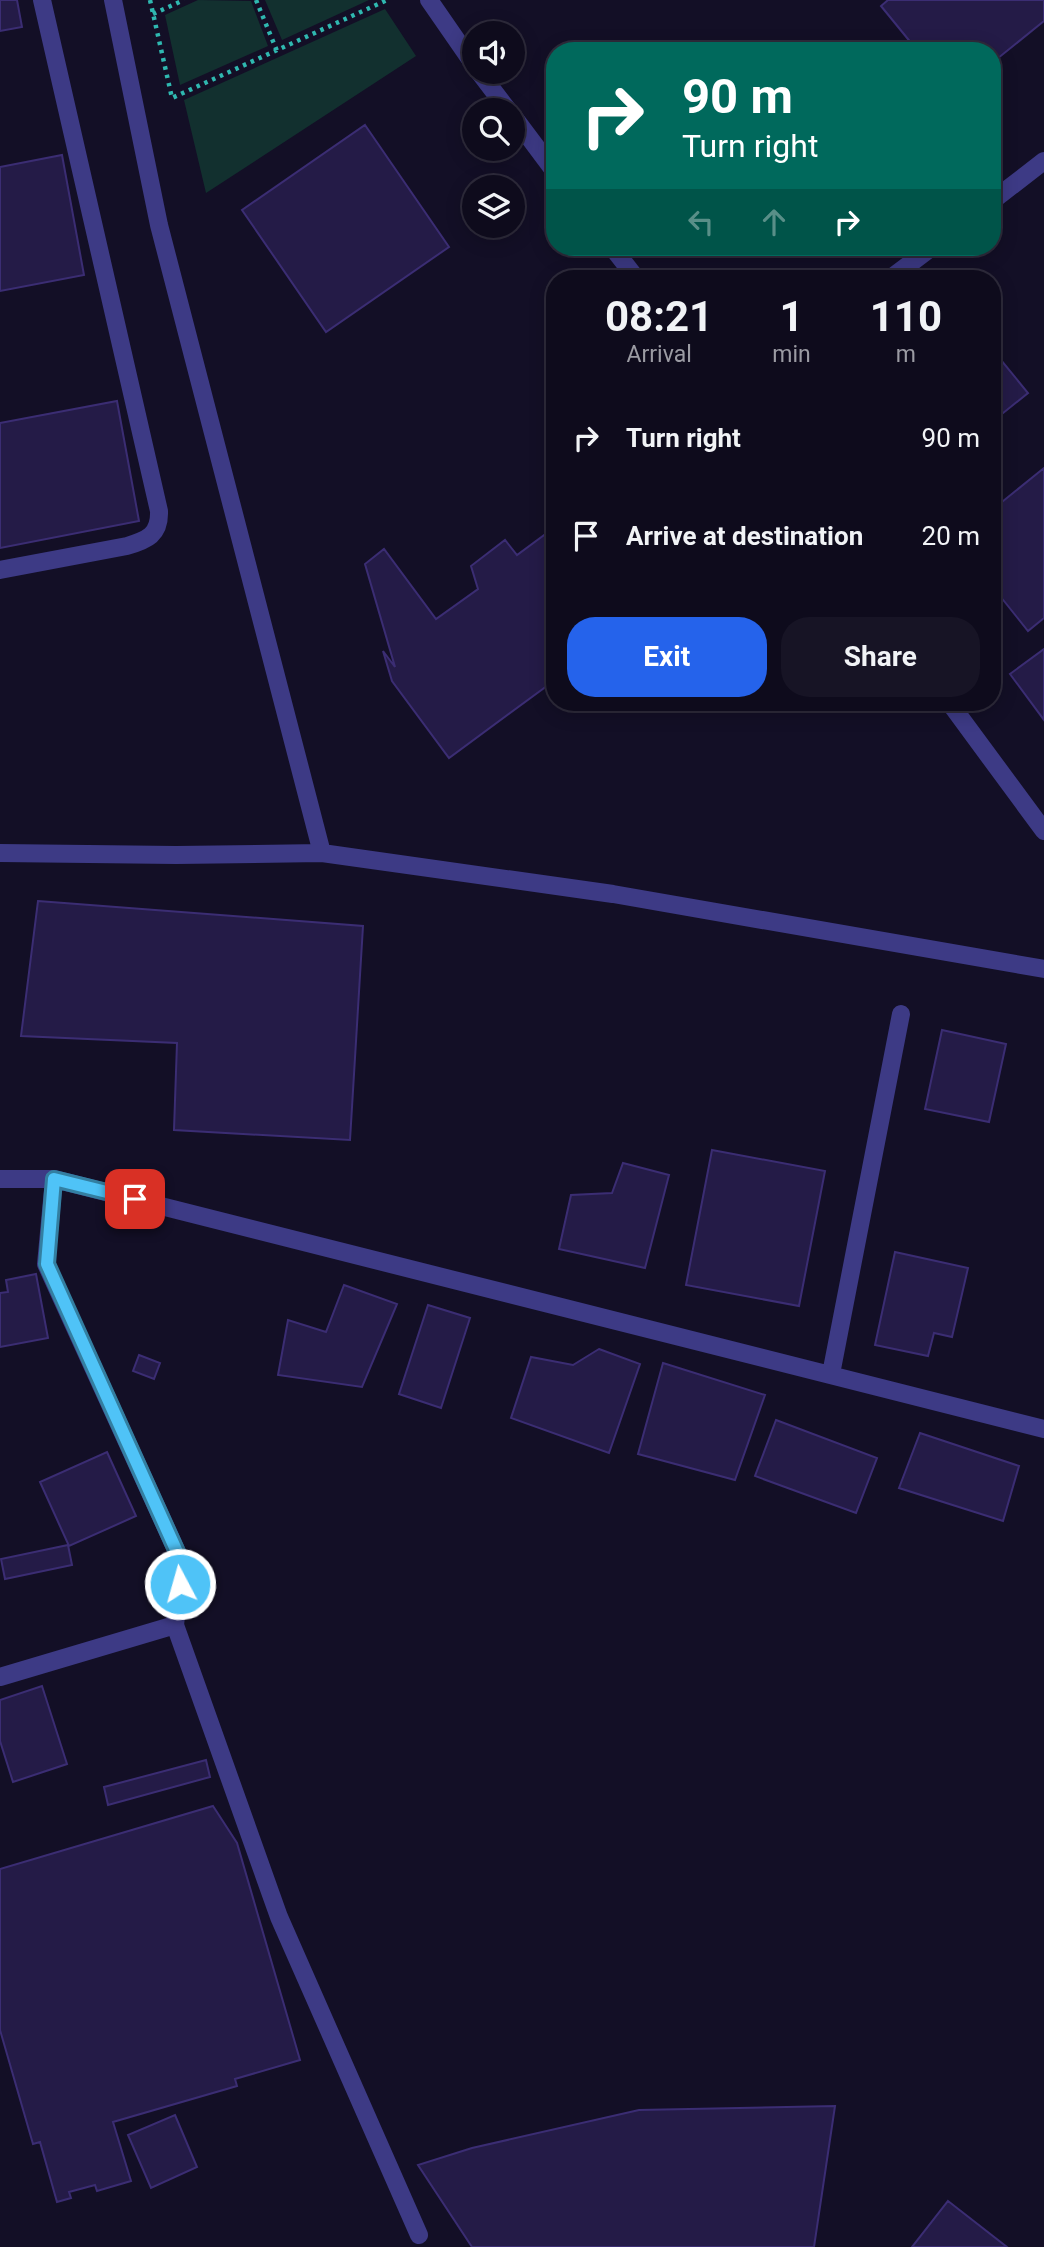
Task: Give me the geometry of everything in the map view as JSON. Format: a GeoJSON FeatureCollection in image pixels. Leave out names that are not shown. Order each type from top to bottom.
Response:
{"type":"FeatureCollection","features":[{"type":"Feature","properties":{"kind":"street"},"geometry":{"type":"LineString","coordinates":[[0,570],[127,546],[144,541],[155,532],[160,523],[42,0]]}},
{"type":"Feature","properties":{"kind":"street"},"geometry":{"type":"LineString","coordinates":[[113,0],[159,225],[322,853]]}},
{"type":"Feature","properties":{"kind":"street"},"geometry":{"type":"LineString","coordinates":[[429,0],[462,48]]}},
{"type":"Feature","properties":{"kind":"street"},"geometry":{"type":"LineString","coordinates":[[488,84],[499,98]]}},
{"type":"Feature","properties":{"kind":"street"},"geometry":{"type":"LineString","coordinates":[[525,132],[546,160]]}},
{"type":"Feature","properties":{"kind":"street"},"geometry":{"type":"LineString","coordinates":[[1001,194],[1044,161]]}},
{"type":"Feature","properties":{"kind":"street"},"geometry":{"type":"LineString","coordinates":[[619,256],[630,270]]}},
{"type":"Feature","properties":{"kind":"street"},"geometry":{"type":"LineString","coordinates":[[902,270],[920,256]]}},
{"type":"Feature","properties":{"kind":"street"},"geometry":{"type":"LineString","coordinates":[[956,711],[1044,831]]}},
{"type":"Feature","properties":{"kind":"street"},"geometry":{"type":"LineString","coordinates":[[0,853],[322,853],[613,894],[1044,969]]}},
{"type":"Feature","properties":{"kind":"street"},"geometry":{"type":"LineString","coordinates":[[831,1374],[901,1014]]}},
{"type":"Feature","properties":{"kind":"street"},"geometry":{"type":"LineString","coordinates":[[0,1179],[54,1179],[1044,1429]]}},
{"type":"Feature","properties":{"kind":"street"},"geometry":{"type":"LineString","coordinates":[[54,1179],[47,1264],[182,1563],[175,1625],[279,1917],[419,2235]]}},
{"type":"Feature","properties":{"kind":"street"},"geometry":{"type":"LineString","coordinates":[[0,1677],[175,1625]]}},
{"type":"Feature","properties":{"kind":"path"},"geometry":{"type":"LineString","coordinates":[[150,0],[172,98],[387,0]]}},
{"type":"Feature","properties":{"kind":"path"},"geometry":{"type":"LineString","coordinates":[[153,14],[184,0]]}},
{"type":"Feature","properties":{"kind":"path"},"geometry":{"type":"LineString","coordinates":[[257,0],[277,51]]}},
{"type":"Feature","properties":{"kind":"green space"},"geometry":{"type":"Polygon","coordinates":[[[198,0],[251,1],[268,46],[180,85],[165,15],[198,0]]]}},
{"type":"Feature","properties":{"kind":"green space"},"geometry":{"type":"Polygon","coordinates":[[[265,0],[369,0],[282,40],[265,0]]]}},
{"type":"Feature","properties":{"kind":"green space"},"geometry":{"type":"Polygon","coordinates":[[[385,9],[416,56],[206,193],[184,100],[385,9]]]}},
{"type":"Feature","properties":{"kind":"building"},"geometry":{"type":"Polygon","coordinates":[[[0,0],[17,0],[22,27],[0,31],[0,0]]]}},
{"type":"Feature","properties":{"kind":"building"},"geometry":{"type":"Polygon","coordinates":[[[888,0],[1044,0],[1044,21],[1001,56],[1001,42],[910,42],[881,6],[888,0]]]}},
{"type":"Feature","properties":{"kind":"building"},"geometry":{"type":"Polygon","coordinates":[[[365,125],[449,247],[326,332],[242,210],[365,125]]]}},
{"type":"Feature","properties":{"kind":"building"},"geometry":{"type":"Polygon","coordinates":[[[62,155],[84,275],[0,291],[0,167],[62,155]]]}},
{"type":"Feature","properties":{"kind":"building"},"geometry":{"type":"Polygon","coordinates":[[[1001,360],[1028,393],[1001,415],[1001,360]]]}},
{"type":"Feature","properties":{"kind":"building"},"geometry":{"type":"Polygon","coordinates":[[[117,401],[139,521],[0,548],[0,423],[117,401]]]}},
{"type":"Feature","properties":{"kind":"building"},"geometry":{"type":"Polygon","coordinates":[[[1044,468],[1044,618],[1028,631],[1001,597],[1001,503],[1044,468]]]}},
{"type":"Feature","properties":{"kind":"building"},"geometry":{"type":"Polygon","coordinates":[[[546,534],[546,687],[449,758],[392,681],[383,651],[395,667],[365,564],[384,549],[436,619],[478,589],[471,566],[505,540],[517,555],[546,534]]]}},
{"type":"Feature","properties":{"kind":"building"},"geometry":{"type":"Polygon","coordinates":[[[1044,649],[1044,720],[1010,674],[1044,649]]]}},
{"type":"Feature","properties":{"kind":"building"},"geometry":{"type":"Polygon","coordinates":[[[38,901],[363,926],[350,1140],[174,1130],[177,1043],[21,1036],[38,901]]]}},
{"type":"Feature","properties":{"kind":"building"},"geometry":{"type":"Polygon","coordinates":[[[942,1030],[1006,1044],[989,1122],[925,1109],[942,1030]]]}},
{"type":"Feature","properties":{"kind":"building"},"geometry":{"type":"Polygon","coordinates":[[[712,1150],[825,1171],[799,1306],[686,1285],[712,1150]]]}},
{"type":"Feature","properties":{"kind":"building"},"geometry":{"type":"Polygon","coordinates":[[[623,1163],[669,1175],[645,1268],[559,1249],[571,1195],[612,1193],[623,1163]]]}},
{"type":"Feature","properties":{"kind":"building"},"geometry":{"type":"Polygon","coordinates":[[[895,1252],[968,1268],[952,1337],[934,1333],[928,1356],[875,1345],[895,1252]]]}},
{"type":"Feature","properties":{"kind":"building"},"geometry":{"type":"Polygon","coordinates":[[[36,1274],[48,1338],[0,1347],[0,1293],[8,1292],[6,1280],[36,1274]]]}},
{"type":"Feature","properties":{"kind":"building"},"geometry":{"type":"Polygon","coordinates":[[[344,1285],[397,1304],[362,1387],[278,1375],[288,1320],[326,1332],[344,1285]]]}},
{"type":"Feature","properties":{"kind":"building"},"geometry":{"type":"Polygon","coordinates":[[[428,1305],[470,1318],[441,1408],[399,1394],[428,1305]]]}},
{"type":"Feature","properties":{"kind":"building"},"geometry":{"type":"Polygon","coordinates":[[[599,1349],[640,1364],[609,1453],[511,1418],[531,1357],[573,1365],[599,1349]]]}},
{"type":"Feature","properties":{"kind":"building"},"geometry":{"type":"Polygon","coordinates":[[[139,1355],[160,1363],[154,1379],[133,1371],[139,1355]]]}},
{"type":"Feature","properties":{"kind":"building"},"geometry":{"type":"Polygon","coordinates":[[[663,1363],[765,1395],[735,1480],[638,1454],[663,1363]]]}},
{"type":"Feature","properties":{"kind":"building"},"geometry":{"type":"Polygon","coordinates":[[[776,1420],[877,1458],[856,1513],[755,1476],[776,1420]]]}},
{"type":"Feature","properties":{"kind":"building"},"geometry":{"type":"Polygon","coordinates":[[[920,1433],[1019,1466],[1003,1521],[899,1488],[920,1433]]]}},
{"type":"Feature","properties":{"kind":"building"},"geometry":{"type":"Polygon","coordinates":[[[107,1452],[136,1516],[69,1546],[40,1482],[107,1452]]]}},
{"type":"Feature","properties":{"kind":"building"},"geometry":{"type":"Polygon","coordinates":[[[68,1545],[72,1565],[5,1579],[1,1559],[68,1545]]]}},
{"type":"Feature","properties":{"kind":"building"},"geometry":{"type":"Polygon","coordinates":[[[42,1686],[67,1764],[13,1782],[0,1741],[0,1700],[42,1686]]]}},
{"type":"Feature","properties":{"kind":"building"},"geometry":{"type":"Polygon","coordinates":[[[206,1760],[210,1777],[108,1805],[104,1787],[206,1760]]]}},
{"type":"Feature","properties":{"kind":"building"},"geometry":{"type":"Polygon","coordinates":[[[213,1806],[237,1843],[300,2060],[235,2079],[237,2086],[113,2122],[131,2181],[97,2191],[95,2185],[69,2192],[71,2198],[57,2202],[40,2142],[33,2144],[0,2030],[0,1869],[213,1806]]]}},
{"type":"Feature","properties":{"kind":"building"},"geometry":{"type":"Polygon","coordinates":[[[835,2106],[814,2247],[472,2247],[418,2165],[472,2148],[639,2110],[835,2106]]]}},
{"type":"Feature","properties":{"kind":"building"},"geometry":{"type":"Polygon","coordinates":[[[175,2115],[197,2167],[151,2188],[128,2135],[175,2115]]]}},
{"type":"Feature","properties":{"kind":"building"},"geometry":{"type":"Polygon","coordinates":[[[948,2201],[1007,2247],[912,2247],[948,2201]]]}},
{"type":"Feature","properties":{"kind":"route"},"geometry":{"type":"LineString","coordinates":[[135,1199],[54,1179],[47,1264],[182,1563],[180,1584]]}}]}
